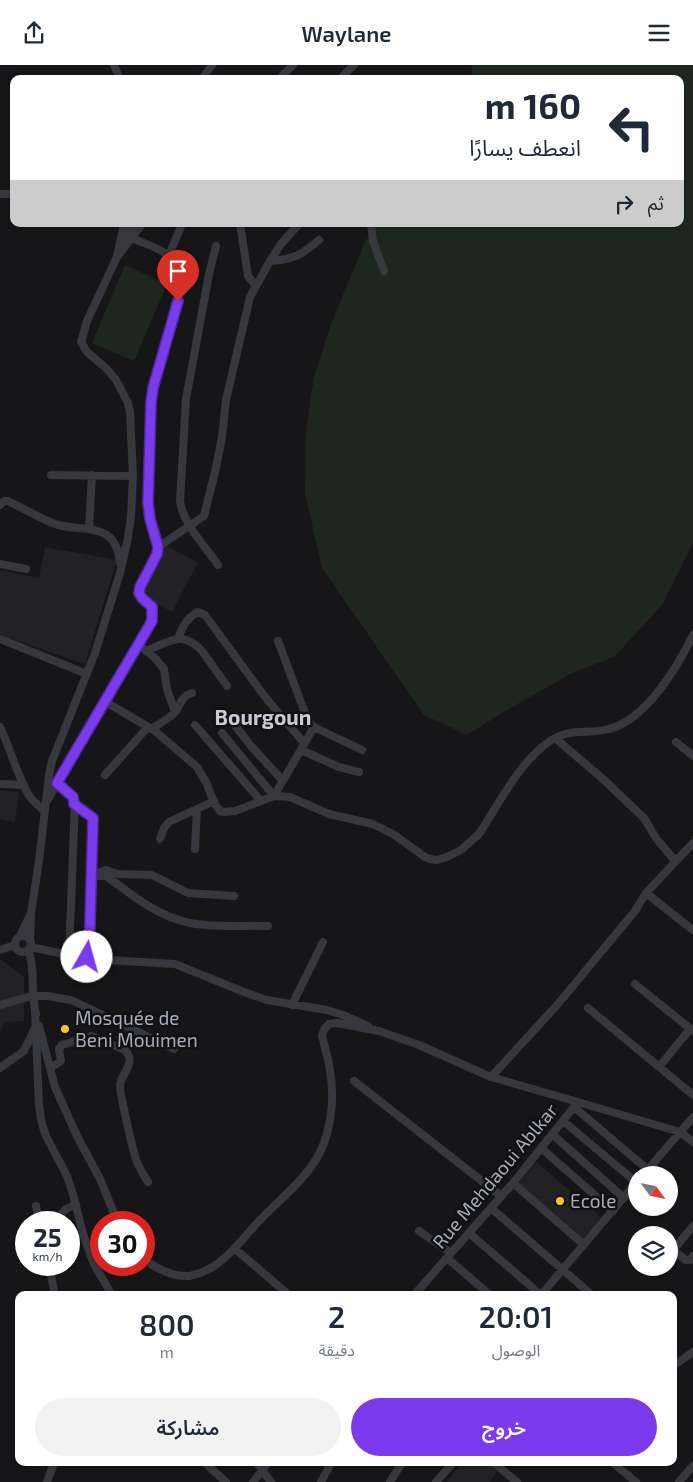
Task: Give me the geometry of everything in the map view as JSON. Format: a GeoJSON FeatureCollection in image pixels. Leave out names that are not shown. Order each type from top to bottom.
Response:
{"type":"FeatureCollection","features":[{"type":"Feature","properties":{"kind":"street"},"geometry":{"type":"LineString","coordinates":[[282,75],[293,65]]}},
{"type":"Feature","properties":{"kind":"street"},"geometry":{"type":"LineString","coordinates":[[344,75],[354,65]]}},
{"type":"Feature","properties":{"kind":"street"},"geometry":{"type":"LineString","coordinates":[[28,947],[52,761],[87,674],[120,570],[130,527],[133,476],[128,403],[116,379],[87,352],[81,342],[87,321],[117,257],[123,227]]}},
{"type":"Feature","properties":{"kind":"street"},"geometry":{"type":"LineString","coordinates":[[124,249],[131,227]]}},
{"type":"Feature","properties":{"kind":"street"},"geometry":{"type":"LineString","coordinates":[[117,257],[140,227]]}},
{"type":"Feature","properties":{"kind":"street"},"geometry":{"type":"LineString","coordinates":[[170,255],[181,227]]}},
{"type":"Feature","properties":{"kind":"street"},"geometry":{"type":"LineString","coordinates":[[240,227],[248,276],[255,285]]}},
{"type":"Feature","properties":{"kind":"street"},"geometry":{"type":"LineString","coordinates":[[158,547],[204,516],[222,437],[226,400],[250,297],[255,285],[281,244],[296,227]]}},
{"type":"Feature","properties":{"kind":"street"},"geometry":{"type":"LineString","coordinates":[[371,227],[373,241],[384,271]]}},
{"type":"Feature","properties":{"kind":"street"},"geometry":{"type":"LineString","coordinates":[[45,808],[57,783],[104,701],[150,627],[152,614],[152,607],[140,596],[139,589],[157,554],[158,547],[150,519],[148,503],[151,403],[153,388],[184,279],[182,270],[170,255],[132,238]]}},
{"type":"Feature","properties":{"kind":"street"},"geometry":{"type":"LineString","coordinates":[[270,261],[284,260],[300,255],[319,240]]}},
{"type":"Feature","properties":{"kind":"street"},"geometry":{"type":"LineString","coordinates":[[216,246],[186,399],[180,501],[182,511],[189,526],[218,565]]}},
{"type":"Feature","properties":{"kind":"street"},"geometry":{"type":"LineString","coordinates":[[51,475],[133,476]]}},
{"type":"Feature","properties":{"kind":"street"},"geometry":{"type":"LineString","coordinates":[[89,529],[92,475]]}},
{"type":"Feature","properties":{"kind":"street"},"geometry":{"type":"LineString","coordinates":[[0,505],[4,501],[8,501],[57,524],[96,530],[103,533],[115,543],[118,550],[120,570]]}},
{"type":"Feature","properties":{"kind":"street"},"geometry":{"type":"LineString","coordinates":[[0,564],[26,569]]}},
{"type":"Feature","properties":{"kind":"street"},"geometry":{"type":"LineString","coordinates":[[178,638],[183,626],[190,617],[198,613],[205,615],[302,747],[339,767],[359,772]]}},
{"type":"Feature","properties":{"kind":"street"},"geometry":{"type":"LineString","coordinates":[[104,701],[150,728],[196,767],[207,783],[216,807],[224,812],[243,809],[274,796],[290,797],[329,813],[373,823],[402,839],[425,857],[437,860],[447,857],[470,844],[479,834],[531,758],[555,738],[572,732],[608,730],[634,716],[659,689],[687,650],[693,635]]}},
{"type":"Feature","properties":{"kind":"street"},"geometry":{"type":"LineString","coordinates":[[146,651],[178,638],[187,640],[197,646],[227,686]]}},
{"type":"Feature","properties":{"kind":"street"},"geometry":{"type":"LineString","coordinates":[[0,639],[87,674]]}},
{"type":"Feature","properties":{"kind":"street"},"geometry":{"type":"LineString","coordinates":[[278,641],[308,721],[314,727],[362,750]]}},
{"type":"Feature","properties":{"kind":"street"},"geometry":{"type":"LineString","coordinates":[[138,646],[146,651],[164,669],[166,689],[175,712]]}},
{"type":"Feature","properties":{"kind":"street"},"geometry":{"type":"LineString","coordinates":[[105,775],[150,728],[175,712],[179,703],[186,695],[192,693]]}},
{"type":"Feature","properties":{"kind":"street"},"geometry":{"type":"LineString","coordinates":[[226,714],[251,746],[283,781]]}},
{"type":"Feature","properties":{"kind":"street"},"geometry":{"type":"LineString","coordinates":[[196,725],[261,801]]}},
{"type":"Feature","properties":{"kind":"street"},"geometry":{"type":"LineString","coordinates":[[0,727],[4,743],[30,797],[45,808]]}},
{"type":"Feature","properties":{"kind":"street"},"geometry":{"type":"LineString","coordinates":[[274,796],[314,727]]}},
{"type":"Feature","properties":{"kind":"street"},"geometry":{"type":"LineString","coordinates":[[222,733],[274,796]]}},
{"type":"Feature","properties":{"kind":"street"},"geometry":{"type":"LineString","coordinates":[[555,738],[603,779],[644,818],[656,838],[675,861]]}},
{"type":"Feature","properties":{"kind":"street"},"geometry":{"type":"LineString","coordinates":[[676,741],[693,756]]}},
{"type":"Feature","properties":{"kind":"street"},"geometry":{"type":"LineString","coordinates":[[57,783],[73,797],[74,804],[69,955]]}},
{"type":"Feature","properties":{"kind":"street"},"geometry":{"type":"LineString","coordinates":[[0,784],[24,785]]}},
{"type":"Feature","properties":{"kind":"street"},"geometry":{"type":"LineString","coordinates":[[160,839],[164,828],[169,822],[214,801]]}},
{"type":"Feature","properties":{"kind":"street"},"geometry":{"type":"LineString","coordinates":[[74,804],[93,818],[89,958]]}},
{"type":"Feature","properties":{"kind":"street"},"geometry":{"type":"LineString","coordinates":[[195,849],[197,809]]}},
{"type":"Feature","properties":{"kind":"street"},"geometry":{"type":"LineString","coordinates":[[491,1077],[570,991],[635,911],[646,893],[693,843]]}},
{"type":"Feature","properties":{"kind":"street"},"geometry":{"type":"LineString","coordinates":[[90,876],[106,870],[118,873],[152,875],[188,893],[234,896]]}},
{"type":"Feature","properties":{"kind":"street"},"geometry":{"type":"LineString","coordinates":[[90,876],[109,878],[156,911],[178,920],[205,925],[268,925]]}},
{"type":"Feature","properties":{"kind":"street"},"geometry":{"type":"LineString","coordinates":[[646,893],[693,930]]}},
{"type":"Feature","properties":{"kind":"street"},"geometry":{"type":"LineString","coordinates":[[31,913],[20,936],[17,938],[15,945],[17,950],[28,947],[89,958],[175,964],[267,1000],[327,1010],[343,1015],[379,1031],[419,1045],[491,1077],[576,1105],[641,1166]]}},
{"type":"Feature","properties":{"kind":"street"},"geometry":{"type":"LineString","coordinates":[[20,936],[26,936],[32,966],[32,996],[55,1087],[77,1137],[100,1179],[113,1211]]}},
{"type":"Feature","properties":{"kind":"street"},"geometry":{"type":"LineString","coordinates":[[292,1005],[323,942]]}},
{"type":"Feature","properties":{"kind":"street"},"geometry":{"type":"LineString","coordinates":[[0,949],[15,945]]}},
{"type":"Feature","properties":{"kind":"street"},"geometry":{"type":"LineString","coordinates":[[635,984],[691,1030],[659,1067]]}},
{"type":"Feature","properties":{"kind":"street"},"geometry":{"type":"LineString","coordinates":[[0,1005],[32,996],[47,996],[71,1000],[174,1049]]}},
{"type":"Feature","properties":{"kind":"street"},"geometry":{"type":"LineString","coordinates":[[588,1008],[693,1095]]}},
{"type":"Feature","properties":{"kind":"street"},"geometry":{"type":"LineString","coordinates":[[35,1011],[39,1106],[42,1123],[46,1136],[67,1176],[83,1234],[94,1264],[110,1291]]}},
{"type":"Feature","properties":{"kind":"street"},"geometry":{"type":"LineString","coordinates":[[155,1267],[171,1274],[188,1276],[203,1272],[217,1264],[306,1175],[324,1143],[332,1104],[332,1083],[322,1035],[325,1028],[329,1024],[337,1023],[379,1031]]}},
{"type":"Feature","properties":{"kind":"street"},"geometry":{"type":"LineString","coordinates":[[0,1068],[24,1051],[35,1028]]}},
{"type":"Feature","properties":{"kind":"street"},"geometry":{"type":"LineString","coordinates":[[50,1068],[60,1061],[59,1049],[62,1045],[87,1036],[94,1037],[128,1052],[130,1063],[119,1086],[136,1160],[148,1182]]}},
{"type":"Feature","properties":{"kind":"street"},"geometry":{"type":"LineString","coordinates":[[354,1081],[502,1196]]}},
{"type":"Feature","properties":{"kind":"street","name":"Rue Mehdaoui Ablkar"},"geometry":{"type":"LineString","coordinates":[[418,1291],[502,1196],[576,1105],[680,1132],[693,1142]]}},
{"type":"Feature","properties":{"kind":"street"},"geometry":{"type":"LineString","coordinates":[[653,1166],[693,1117]]}},
{"type":"Feature","properties":{"kind":"street"},"geometry":{"type":"LineString","coordinates":[[563,1121],[628,1176]]}},
{"type":"Feature","properties":{"kind":"street"},"geometry":{"type":"LineString","coordinates":[[552,1134],[624,1198]]}},
{"type":"Feature","properties":{"kind":"street"},"geometry":{"type":"LineString","coordinates":[[540,1148],[613,1211]]}},
{"type":"Feature","properties":{"kind":"street"},"geometry":{"type":"LineString","coordinates":[[512,1183],[584,1245]]}},
{"type":"Feature","properties":{"kind":"street"},"geometry":{"type":"LineString","coordinates":[[544,1291],[628,1193]]}},
{"type":"Feature","properties":{"kind":"street"},"geometry":{"type":"LineString","coordinates":[[64,1211],[76,1204]]}},
{"type":"Feature","properties":{"kind":"street"},"geometry":{"type":"LineString","coordinates":[[36,1206],[37,1211]]}},
{"type":"Feature","properties":{"kind":"street"},"geometry":{"type":"LineString","coordinates":[[491,1208],[587,1291]]}},
{"type":"Feature","properties":{"kind":"street"},"geometry":{"type":"LineString","coordinates":[[693,1226],[675,1248],[675,1252],[686,1260],[690,1260],[693,1256]]}},
{"type":"Feature","properties":{"kind":"street"},"geometry":{"type":"LineString","coordinates":[[419,1231],[486,1291]]}},
{"type":"Feature","properties":{"kind":"street"},"geometry":{"type":"LineString","coordinates":[[469,1233],[536,1291]]}},
{"type":"Feature","properties":{"kind":"street"},"geometry":{"type":"LineString","coordinates":[[234,1248],[285,1291]]}},
{"type":"Feature","properties":{"kind":"street"},"geometry":{"type":"LineString","coordinates":[[51,1276],[54,1291]]}},
{"type":"Feature","properties":{"kind":"street"},"geometry":{"type":"LineString","coordinates":[[677,1363],[693,1354]]}},
{"type":"Feature","properties":{"kind":"street"},"geometry":{"type":"LineString","coordinates":[[47,1482],[53,1466]]}},
{"type":"Feature","properties":{"kind":"street"},"geometry":{"type":"LineString","coordinates":[[208,1466],[226,1482]]}},
{"type":"Feature","properties":{"kind":"street"},"geometry":{"type":"LineString","coordinates":[[260,1466],[271,1482]]}},
{"type":"Feature","properties":{"kind":"street"},"geometry":{"type":"LineString","coordinates":[[253,1482],[265,1466]]}},
{"type":"Feature","properties":{"kind":"street"},"geometry":{"type":"LineString","coordinates":[[320,1482],[329,1466]]}},
{"type":"Feature","properties":{"kind":"street"},"geometry":{"type":"LineString","coordinates":[[390,1482],[400,1466]]}},
{"type":"Feature","properties":{"kind":"street"},"geometry":{"type":"LineString","coordinates":[[436,1482],[450,1466]]}},
{"type":"Feature","properties":{"kind":"street"},"geometry":{"type":"LineString","coordinates":[[498,1466],[517,1482]]}},
{"type":"Feature","properties":{"kind":"street"},"geometry":{"type":"LineString","coordinates":[[617,1466],[636,1482]]}},
{"type":"Feature","properties":{"kind":"street"},"geometry":{"type":"LineString","coordinates":[[679,1482],[693,1466]]}},
{"type":"Feature","properties":{"kind":"shaded area"},"geometry":{"type":"Polygon","coordinates":[[[472,65],[693,65],[693,543],[662,605],[614,657],[572,673],[467,735],[424,715],[322,568],[305,493],[306,430],[314,377],[331,324],[365,242],[375,227],[684,227],[684,75],[471,75],[472,65]]]}},
{"type":"Feature","properties":{"kind":"shaded area"},"geometry":{"type":"Polygon","coordinates":[[[125,265],[167,284],[134,361],[92,343],[125,265]]]}},
{"type":"Feature","properties":{"kind":"shaded area"},"geometry":{"type":"Polygon","coordinates":[[[166,546],[198,562],[172,612],[145,597],[142,592],[162,547],[166,546]]]}},
{"type":"Feature","properties":{"kind":"shaded area"},"geometry":{"type":"Polygon","coordinates":[[[45,547],[117,560],[85,664],[0,635],[0,570],[39,578],[45,547]]]}},
{"type":"Feature","properties":{"kind":"shaded area"},"geometry":{"type":"Polygon","coordinates":[[[0,790],[19,792],[15,822],[0,819],[0,790]]]}},
{"type":"Feature","properties":{"kind":"shaded area"},"geometry":{"type":"Polygon","coordinates":[[[0,959],[24,977],[24,1021],[5,1022],[0,1032],[0,959]]]}},
{"type":"Feature","properties":{"kind":"shaded area","name":"Ecole"},"geometry":{"type":"Polygon","coordinates":[[[536,1162],[602,1218],[582,1240],[518,1184],[536,1162]]]}},
{"type":"Feature","properties":{"kind":"shaded area"},"geometry":{"type":"Polygon","coordinates":[[[460,1466],[494,1466],[498,1469],[490,1482],[446,1482],[460,1466]]]}},
{"type":"Feature","properties":{"kind":"place","name":"Mosquée de Beni Mouimen"},"geometry":{"type":"Point","coordinates":[65,1029]}},
{"type":"Feature","properties":{"kind":"place","name":"Ecole"},"geometry":{"type":"Point","coordinates":[560,1201]}},
{"type":"Feature","properties":{"kind":"district","name":"Bourgoun"},"geometry":{"type":"Point","coordinates":[263,718]}},
{"type":"Feature","properties":{"kind":"route"},"geometry":{"type":"LineString","coordinates":[[87,957],[89,958],[93,818],[74,804],[73,797],[57,783],[152,621],[152,607],[139,593],[139,589],[157,554],[158,547],[152,529],[148,503],[151,403],[153,388],[178,301]]}}]}
